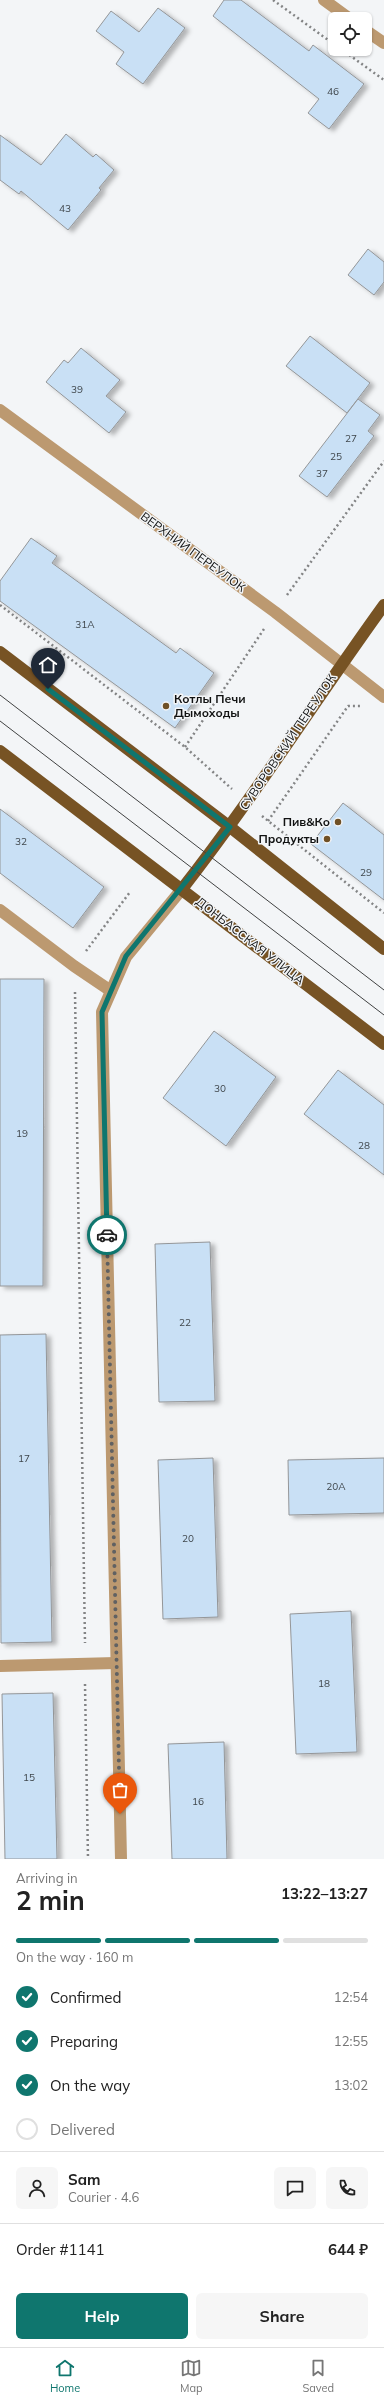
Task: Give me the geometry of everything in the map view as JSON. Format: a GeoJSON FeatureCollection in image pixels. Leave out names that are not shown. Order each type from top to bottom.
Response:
{"type":"FeatureCollection","features":[{"type":"Feature","properties":{"kind":"main road","name":"СУВОРОВСКИЙ ПЕРЕУЛОК"},"geometry":{"type":"LineString","coordinates":[[182,889],[248,803],[341,664],[384,605]]}},
{"type":"Feature","properties":{"kind":"main road"},"geometry":{"type":"LineString","coordinates":[[0,652],[230,827],[384,949]]}},
{"type":"Feature","properties":{"kind":"main road","name":"ДОНБАССКАЯ УЛИЦА"},"geometry":{"type":"LineString","coordinates":[[0,751],[384,1044]]}},
{"type":"Feature","properties":{"kind":"street"},"geometry":{"type":"LineString","coordinates":[[324,0],[340,12]]}},
{"type":"Feature","properties":{"kind":"street"},"geometry":{"type":"LineString","coordinates":[[372,35],[384,43]]}},
{"type":"Feature","properties":{"kind":"street","name":"ВЕРХНИЙ ПЕРЕУЛОК"},"geometry":{"type":"LineString","coordinates":[[0,410],[275,612],[384,697]]}},
{"type":"Feature","properties":{"kind":"street","name":"СУВОРОВСКИЙ ПЕРЕУЛОК"},"geometry":{"type":"LineString","coordinates":[[121,1859],[102,1012],[126,956],[182,889]]}},
{"type":"Feature","properties":{"kind":"street"},"geometry":{"type":"LineString","coordinates":[[0,910],[74,966],[111,991]]}},
{"type":"Feature","properties":{"kind":"street"},"geometry":{"type":"LineString","coordinates":[[0,1666],[116,1663]]}},
{"type":"Feature","properties":{"kind":"path"},"geometry":{"type":"LineString","coordinates":[[273,0],[328,40]]}},
{"type":"Feature","properties":{"kind":"path"},"geometry":{"type":"LineString","coordinates":[[351,56],[384,80]]}},
{"type":"Feature","properties":{"kind":"path"},"geometry":{"type":"LineString","coordinates":[[0,605],[185,747],[268,821],[384,913]]}},
{"type":"Feature","properties":{"kind":"path"},"geometry":{"type":"LineString","coordinates":[[268,821],[348,706],[362,706]]}},
{"type":"Feature","properties":{"kind":"path"},"geometry":{"type":"LineString","coordinates":[[88,1859],[74,966],[130,892]]}},
{"type":"Feature","properties":{"kind":"building"},"geometry":{"type":"Polygon","coordinates":[[[224,0],[241,0],[309,51],[313,45],[364,84],[329,129],[308,113],[319,99],[213,16],[224,0]]]}},
{"type":"Feature","properties":{"kind":"building"},"geometry":{"type":"Polygon","coordinates":[[[158,8],[185,28],[143,84],[116,64],[124,52],[96,31],[111,11],[139,32],[158,8]]]}},
{"type":"Feature","properties":{"kind":"building"},"geometry":{"type":"Polygon","coordinates":[[[66,134],[93,157],[96,154],[114,170],[99,188],[101,190],[68,230],[21,191],[19,194],[0,180],[0,135],[41,165],[66,134]]]}},
{"type":"Feature","properties":{"kind":"building"},"geometry":{"type":"Polygon","coordinates":[[[368,249],[384,262],[384,282],[374,295],[348,275],[368,249]]]}},
{"type":"Feature","properties":{"kind":"building"},"geometry":{"type":"Polygon","coordinates":[[[310,336],[370,383],[347,413],[286,366],[310,336]]]}},
{"type":"Feature","properties":{"kind":"building"},"geometry":{"type":"Polygon","coordinates":[[[81,348],[120,380],[106,396],[126,412],[109,433],[46,382],[64,360],[68,363],[81,348]]]}},
{"type":"Feature","properties":{"kind":"building"},"geometry":{"type":"Polygon","coordinates":[[[358,399],[380,415],[368,431],[374,436],[327,497],[299,476],[358,399]]]}},
{"type":"Feature","properties":{"kind":"building"},"geometry":{"type":"Polygon","coordinates":[[[31,538],[57,556],[52,563],[176,653],[180,648],[214,673],[175,728],[0,601],[0,581],[31,538]]]}},
{"type":"Feature","properties":{"kind":"building"},"geometry":{"type":"Polygon","coordinates":[[[343,803],[384,835],[384,900],[311,844],[343,803]]]}},
{"type":"Feature","properties":{"kind":"building"},"geometry":{"type":"Polygon","coordinates":[[[0,809],[104,887],[73,928],[0,873],[0,809]]]}},
{"type":"Feature","properties":{"kind":"building"},"geometry":{"type":"Polygon","coordinates":[[[0,979],[44,979],[43,1286],[0,1286],[0,979]]]}},
{"type":"Feature","properties":{"kind":"building"},"geometry":{"type":"Polygon","coordinates":[[[214,1031],[276,1077],[226,1146],[163,1098],[214,1031]]]}},
{"type":"Feature","properties":{"kind":"building"},"geometry":{"type":"Polygon","coordinates":[[[338,1070],[384,1105],[384,1175],[304,1114],[338,1070]]]}},
{"type":"Feature","properties":{"kind":"building"},"geometry":{"type":"Polygon","coordinates":[[[210,1242],[215,1401],[159,1402],[155,1244],[210,1242]]]}},
{"type":"Feature","properties":{"kind":"building"},"geometry":{"type":"Polygon","coordinates":[[[46,1334],[52,1642],[1,1643],[0,1335],[46,1334]]]}},
{"type":"Feature","properties":{"kind":"building"},"geometry":{"type":"Polygon","coordinates":[[[213,1458],[218,1617],[163,1619],[158,1460],[213,1458]]]}},
{"type":"Feature","properties":{"kind":"building"},"geometry":{"type":"Polygon","coordinates":[[[384,1458],[384,1513],[289,1515],[288,1460],[384,1458]]]}},
{"type":"Feature","properties":{"kind":"building"},"geometry":{"type":"Polygon","coordinates":[[[351,1611],[357,1752],[296,1754],[290,1614],[351,1611]]]}},
{"type":"Feature","properties":{"kind":"building"},"geometry":{"type":"Polygon","coordinates":[[[53,1693],[57,1859],[5,1859],[2,1694],[53,1693]]]}},
{"type":"Feature","properties":{"kind":"building"},"geometry":{"type":"Polygon","coordinates":[[[224,1742],[227,1859],[172,1859],[168,1744],[224,1742]]]}},
{"type":"Feature","properties":{"kind":"tram line"},"geometry":{"type":"LineString","coordinates":[[0,695],[384,990]]}},
{"type":"Feature","properties":{"kind":"tram line"},"geometry":{"type":"LineString","coordinates":[[0,721],[384,1015]]}},
{"type":"Feature","properties":{"kind":"way so far"},"geometry":{"type":"LineString","coordinates":[[107,1235],[120,1814]]}},
{"type":"Feature","properties":{"kind":"place","name":"Котлы Печи Дымоходы"},"geometry":{"type":"Point","coordinates":[166,706]}},
{"type":"Feature","properties":{"kind":"place","name":"Пив&Ко"},"geometry":{"type":"Point","coordinates":[338,822]}},
{"type":"Feature","properties":{"kind":"place","name":"Продукты"},"geometry":{"type":"Point","coordinates":[327,839]}},
{"type":"Feature","properties":{"kind":"route"},"geometry":{"type":"LineString","coordinates":[[48,689],[230,827],[182,889],[159,914],[126,956],[102,1012],[107,1235]]}}]}
